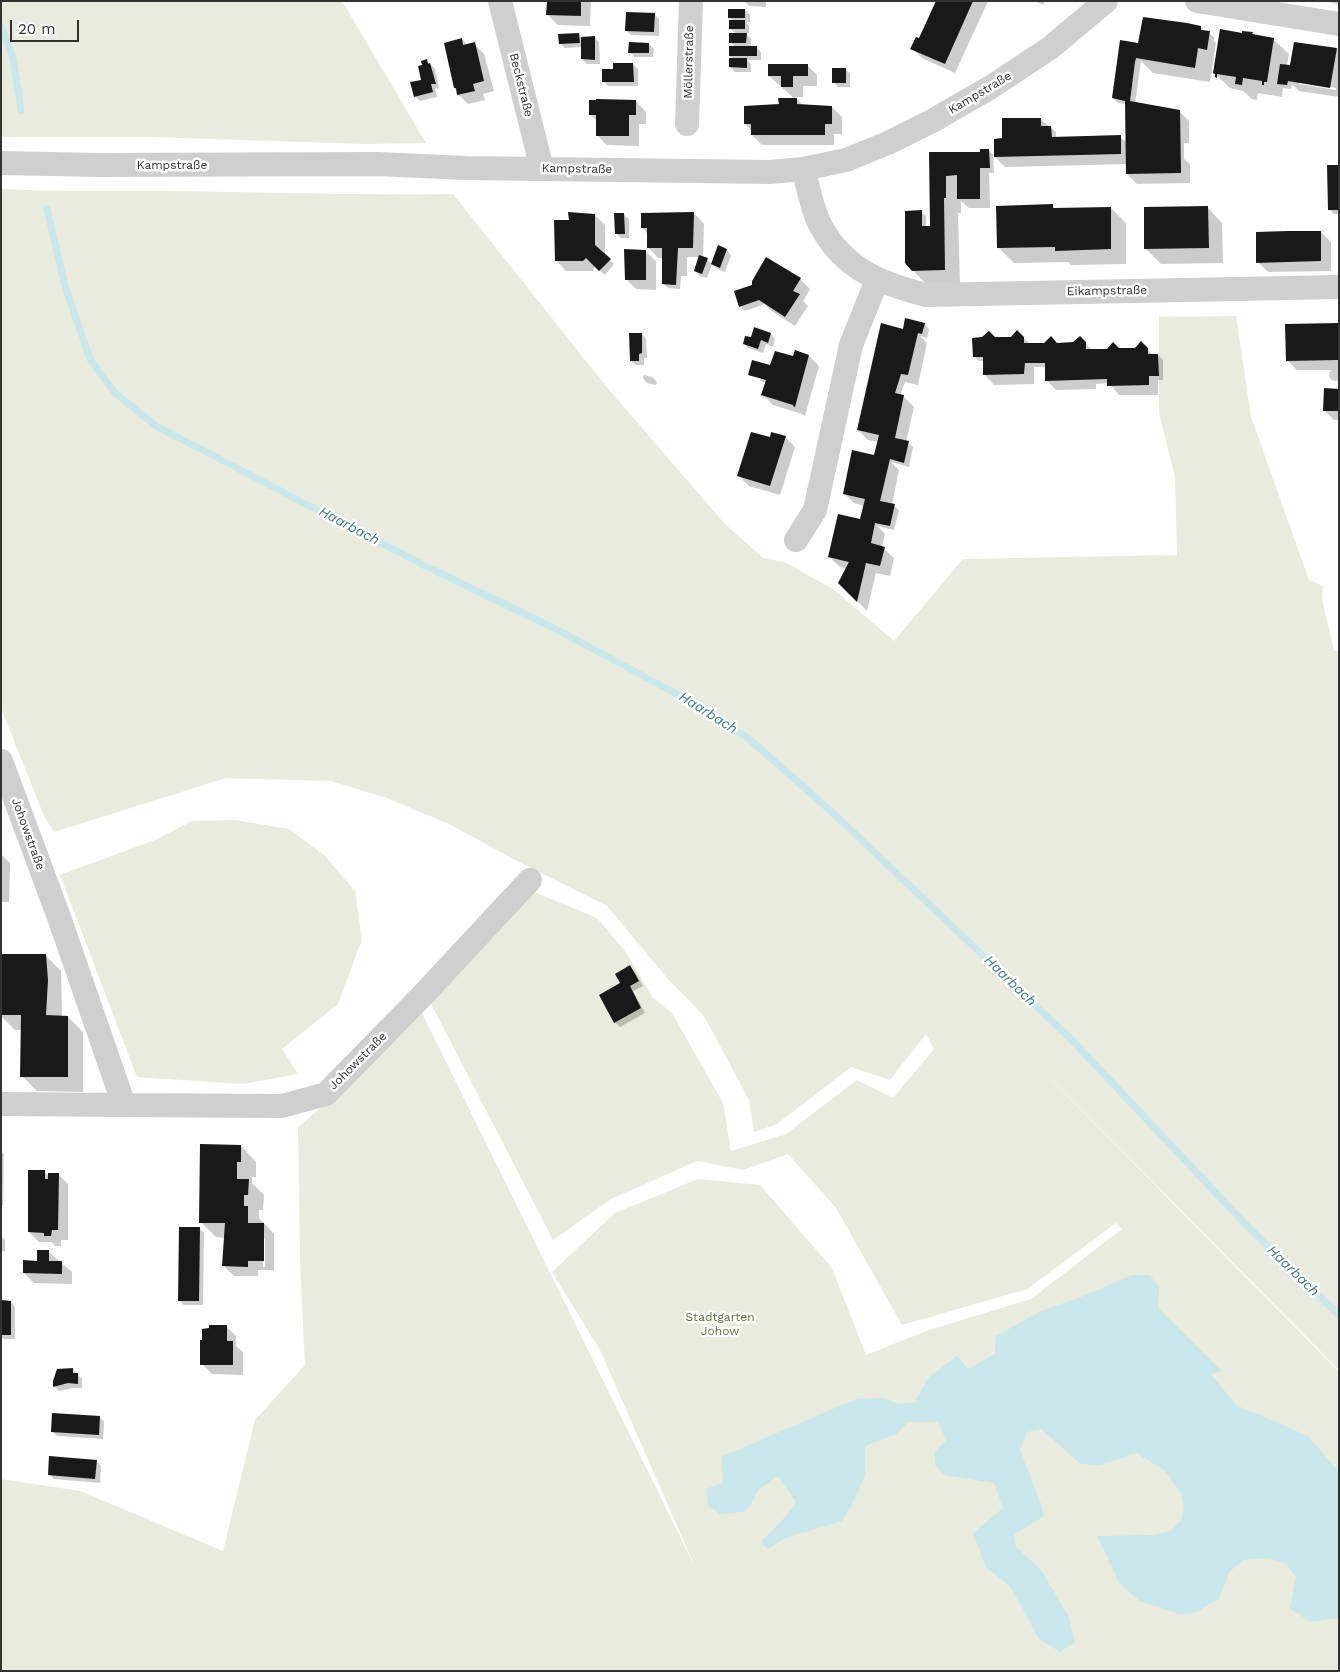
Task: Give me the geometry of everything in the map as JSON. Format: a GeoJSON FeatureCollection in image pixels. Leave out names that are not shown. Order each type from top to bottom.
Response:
{"type":"FeatureCollection","features":[{"type":"Feature","properties":{"kind":"street","name":"Beckstraße"},"geometry":{"type":"LineString","coordinates":[[500,1],[542,169]]}},
{"type":"Feature","properties":{"kind":"street","name":"Möllerstraße"},"geometry":{"type":"LineString","coordinates":[[687,124],[691,1]]}},
{"type":"Feature","properties":{"kind":"street","name":"Kampstraße"},"geometry":{"type":"LineString","coordinates":[[1,163],[99,165],[377,164],[542,169],[770,172],[803,169],[846,160],[932,122],[991,87],[1050,48],[1106,1]]}},
{"type":"Feature","properties":{"kind":"street"},"geometry":{"type":"LineString","coordinates":[[1197,1],[1339,24]]}},
{"type":"Feature","properties":{"kind":"street","name":"Eikampstraße"},"geometry":{"type":"LineString","coordinates":[[803,169],[822,228],[842,255],[858,269],[877,280],[901,289],[926,295],[1339,287]]}},
{"type":"Feature","properties":{"kind":"street"},"geometry":{"type":"LineString","coordinates":[[796,540],[815,510],[851,345],[877,280]]}},
{"type":"Feature","properties":{"kind":"street","name":"Johowstraße"},"geometry":{"type":"LineString","coordinates":[[1,761],[60,920],[124,1105]]}},
{"type":"Feature","properties":{"kind":"street","name":"Johowstraße"},"geometry":{"type":"LineString","coordinates":[[1,1104],[282,1106],[326,1094],[421,997],[530,880]]}},
{"type":"Feature","properties":{"kind":"green space"},"geometry":{"type":"Polygon","coordinates":[[[1,1],[342,1],[426,143],[364,144],[153,137],[1,137],[1,1]]]}},
{"type":"Feature","properties":{"kind":"green space","name":"Stadtgarten Johow"},"geometry":{"type":"Polygon","coordinates":[[[1,189],[453,194],[605,385],[724,523],[763,558],[784,562],[833,589],[894,641],[963,559],[1177,555],[1175,478],[1159,412],[1159,317],[1236,316],[1251,417],[1309,580],[1323,586],[1322,599],[1334,651],[1339,651],[1339,1370],[983,1010],[1339,1372],[1339,1671],[1,1671],[1,1479],[80,1491],[223,1551],[255,1420],[305,1365],[300,1261],[298,1127],[330,1100],[419,1007],[696,1569],[600,1350],[552,1272],[615,1213],[698,1179],[760,1185],[832,1268],[866,1355],[929,1330],[1031,1299],[1122,1229],[1116,1223],[1027,1289],[902,1325],[836,1208],[788,1154],[743,1170],[697,1161],[611,1199],[553,1240],[427,996],[534,892],[597,918],[625,951],[653,998],[672,1013],[723,1103],[731,1151],[786,1134],[857,1080],[893,1098],[934,1049],[926,1034],[890,1080],[851,1067],[777,1124],[754,1132],[749,1100],[704,1016],[667,978],[607,906],[449,824],[387,798],[331,781],[226,778],[54,832],[44,816],[1,708],[1,189]]]}},
{"type":"Feature","properties":{"kind":"green space"},"geometry":{"type":"Polygon","coordinates":[[[235,820],[289,829],[324,855],[355,891],[362,939],[338,1004],[282,1049],[298,1074],[243,1084],[137,1077],[60,875],[155,840],[192,821],[235,820]]]}},
{"type":"Feature","properties":{"kind":"water"},"geometry":{"type":"Polygon","coordinates":[[[1132,1275],[1150,1275],[1159,1287],[1158,1308],[1222,1371],[1211,1374],[1236,1405],[1308,1436],[1339,1472],[1339,1618],[1310,1622],[1290,1608],[1296,1577],[1286,1564],[1269,1558],[1243,1560],[1229,1572],[1219,1599],[1195,1613],[1180,1614],[1140,1601],[1120,1584],[1097,1536],[1154,1535],[1171,1531],[1182,1519],[1184,1507],[1181,1493],[1164,1470],[1136,1453],[1100,1465],[1081,1464],[1041,1429],[1027,1432],[1020,1450],[1044,1516],[1014,1535],[1016,1547],[1041,1570],[1068,1615],[1075,1642],[1060,1652],[1039,1639],[1010,1586],[986,1567],[973,1533],[1003,1508],[994,1483],[944,1475],[935,1465],[935,1451],[946,1441],[938,1422],[908,1422],[896,1434],[865,1446],[865,1475],[842,1521],[785,1538],[768,1549],[761,1542],[786,1516],[796,1502],[778,1476],[758,1490],[751,1505],[743,1512],[720,1514],[708,1506],[706,1489],[722,1483],[721,1457],[856,1399],[884,1398],[898,1404],[915,1402],[928,1378],[957,1356],[968,1369],[995,1354],[996,1336],[1041,1311],[1081,1297],[1132,1275]]]}},
{"type":"Feature","properties":{"kind":"building"},"geometry":{"type":"Polygon","coordinates":[[[547,1],[581,1],[581,16],[546,15],[547,1]]]}},
{"type":"Feature","properties":{"kind":"building"},"geometry":{"type":"Polygon","coordinates":[[[936,1],[973,1],[945,64],[910,49],[916,37],[919,38],[936,1]]]}},
{"type":"Feature","properties":{"kind":"building"},"geometry":{"type":"Polygon","coordinates":[[[728,9],[745,9],[745,18],[728,18],[728,9]]]}},
{"type":"Feature","properties":{"kind":"building"},"geometry":{"type":"Polygon","coordinates":[[[626,12],[655,13],[654,32],[625,31],[626,12]]]}},
{"type":"Feature","properties":{"kind":"building"},"geometry":{"type":"Polygon","coordinates":[[[1143,17],[1187,23],[1201,26],[1201,30],[1210,31],[1207,50],[1198,48],[1195,68],[1136,58],[1135,62],[1130,101],[1180,110],[1181,173],[1126,174],[1125,101],[1112,98],[1120,40],[1138,43],[1143,17]]]}},
{"type":"Feature","properties":{"kind":"building"},"geometry":{"type":"Polygon","coordinates":[[[729,20],[745,20],[745,29],[729,29],[729,20]]]}},
{"type":"Feature","properties":{"kind":"building"},"geometry":{"type":"Polygon","coordinates":[[[1220,29],[1242,33],[1242,31],[1253,32],[1252,34],[1274,38],[1267,82],[1264,82],[1264,85],[1262,85],[1262,81],[1243,78],[1242,85],[1235,84],[1236,77],[1217,74],[1217,78],[1215,77],[1213,73],[1220,29]]]}},
{"type":"Feature","properties":{"kind":"building"},"geometry":{"type":"Polygon","coordinates":[[[579,33],[580,43],[559,44],[558,34],[579,33]]]}},
{"type":"Feature","properties":{"kind":"building"},"geometry":{"type":"Polygon","coordinates":[[[729,33],[747,33],[746,43],[729,43],[729,33]]]}},
{"type":"Feature","properties":{"kind":"building"},"geometry":{"type":"Polygon","coordinates":[[[595,36],[595,60],[581,59],[581,37],[595,36]]]}},
{"type":"Feature","properties":{"kind":"building"},"geometry":{"type":"Polygon","coordinates":[[[462,38],[463,45],[475,42],[484,81],[473,84],[475,91],[457,95],[444,43],[462,38]]]}},
{"type":"Feature","properties":{"kind":"building"},"geometry":{"type":"Polygon","coordinates":[[[629,42],[649,43],[649,53],[628,53],[629,42]]]}},
{"type":"Feature","properties":{"kind":"building"},"geometry":{"type":"Polygon","coordinates":[[[1294,42],[1337,48],[1330,88],[1288,81],[1287,85],[1277,84],[1280,64],[1290,65],[1294,42]]]}},
{"type":"Feature","properties":{"kind":"building"},"geometry":{"type":"Polygon","coordinates":[[[729,46],[757,46],[757,56],[729,56],[729,46]]]}},
{"type":"Feature","properties":{"kind":"building"},"geometry":{"type":"Polygon","coordinates":[[[729,58],[747,58],[747,68],[729,67],[729,58]]]}},
{"type":"Feature","properties":{"kind":"building"},"geometry":{"type":"Polygon","coordinates":[[[427,59],[436,84],[431,84],[433,92],[414,97],[410,82],[421,80],[418,66],[422,65],[421,61],[427,59]]]}},
{"type":"Feature","properties":{"kind":"building"},"geometry":{"type":"Polygon","coordinates":[[[613,63],[633,63],[634,82],[602,82],[602,69],[613,69],[613,63]]]}},
{"type":"Feature","properties":{"kind":"building"},"geometry":{"type":"Polygon","coordinates":[[[768,64],[808,64],[808,76],[793,76],[793,87],[781,87],[781,76],[768,76],[768,64]]]}},
{"type":"Feature","properties":{"kind":"building"},"geometry":{"type":"Polygon","coordinates":[[[832,68],[846,68],[846,83],[832,83],[832,68]]]}},
{"type":"Feature","properties":{"kind":"building"},"geometry":{"type":"Polygon","coordinates":[[[778,98],[797,98],[797,104],[832,106],[832,124],[825,124],[825,135],[751,135],[751,124],[744,124],[744,106],[779,104],[778,98]]]}},
{"type":"Feature","properties":{"kind":"building"},"geometry":{"type":"Polygon","coordinates":[[[589,100],[636,100],[636,115],[629,115],[629,136],[596,136],[596,115],[589,115],[589,100]]]}},
{"type":"Feature","properties":{"kind":"building"},"geometry":{"type":"Polygon","coordinates":[[[1002,118],[1041,118],[1041,126],[1051,126],[1052,137],[1121,135],[1121,154],[994,157],[994,139],[1002,138],[1002,118]]]}},
{"type":"Feature","properties":{"kind":"building"},"geometry":{"type":"Polygon","coordinates":[[[980,149],[989,149],[990,168],[980,168],[980,199],[957,199],[957,175],[946,176],[946,198],[944,198],[945,270],[912,271],[905,263],[905,211],[922,210],[922,226],[930,226],[929,152],[980,152],[980,149]]]}},
{"type":"Feature","properties":{"kind":"building"},"geometry":{"type":"Polygon","coordinates":[[[1327,165],[1339,165],[1339,210],[1328,210],[1327,165]]]}},
{"type":"Feature","properties":{"kind":"building"},"geometry":{"type":"Polygon","coordinates":[[[1053,204],[1053,208],[1111,207],[1111,249],[1055,251],[1055,247],[997,248],[996,206],[1053,204]]]}},
{"type":"Feature","properties":{"kind":"building"},"geometry":{"type":"Polygon","coordinates":[[[1208,206],[1209,248],[1144,249],[1144,207],[1208,206]]]}},
{"type":"Feature","properties":{"kind":"building"},"geometry":{"type":"Polygon","coordinates":[[[568,212],[595,214],[595,245],[611,259],[599,271],[586,258],[583,261],[555,261],[554,220],[569,220],[568,212]]]}},
{"type":"Feature","properties":{"kind":"building"},"geometry":{"type":"Polygon","coordinates":[[[694,212],[693,248],[678,248],[676,285],[662,284],[662,248],[647,248],[647,228],[641,228],[641,213],[694,212]]]}},
{"type":"Feature","properties":{"kind":"building"},"geometry":{"type":"Polygon","coordinates":[[[614,213],[624,213],[625,234],[615,234],[614,213]]]}},
{"type":"Feature","properties":{"kind":"building"},"geometry":{"type":"Polygon","coordinates":[[[1321,231],[1321,261],[1256,263],[1256,232],[1321,231]]]}},
{"type":"Feature","properties":{"kind":"building"},"geometry":{"type":"Polygon","coordinates":[[[718,245],[727,249],[720,268],[711,264],[718,245]]]}},
{"type":"Feature","properties":{"kind":"building"},"geometry":{"type":"Polygon","coordinates":[[[624,249],[646,250],[646,280],[625,280],[624,249]]]}},
{"type":"Feature","properties":{"kind":"building"},"geometry":{"type":"Polygon","coordinates":[[[699,255],[708,258],[702,274],[694,271],[699,255]]]}},
{"type":"Feature","properties":{"kind":"building"},"geometry":{"type":"Polygon","coordinates":[[[766,257],[801,278],[793,291],[800,294],[785,317],[759,300],[739,307],[734,291],[752,285],[752,281],[766,257]]]}},
{"type":"Feature","properties":{"kind":"building"},"geometry":{"type":"Polygon","coordinates":[[[905,318],[925,323],[922,334],[918,333],[908,375],[901,374],[895,393],[904,395],[895,438],[909,441],[904,463],[890,459],[880,501],[895,504],[890,526],[875,523],[871,543],[885,547],[880,566],[866,563],[857,602],[838,583],[849,562],[828,557],[838,514],[860,519],[865,499],[843,494],[852,450],[874,455],[879,435],[857,430],[881,323],[903,329],[905,318]]]}},
{"type":"Feature","properties":{"kind":"building"},"geometry":{"type":"Polygon","coordinates":[[[1339,323],[1339,360],[1286,361],[1285,324],[1339,323]]]}},
{"type":"Feature","properties":{"kind":"building"},"geometry":{"type":"Polygon","coordinates":[[[754,327],[771,333],[768,343],[761,340],[758,349],[743,344],[745,336],[751,337],[754,327]]]}},
{"type":"Feature","properties":{"kind":"building"},"geometry":{"type":"Polygon","coordinates":[[[1017,330],[1024,337],[1024,343],[1044,343],[1051,336],[1057,343],[1073,342],[1080,336],[1086,342],[1086,349],[1107,349],[1113,342],[1119,348],[1135,348],[1141,341],[1148,348],[1148,354],[1158,354],[1159,376],[1149,376],[1149,385],[1107,386],[1107,379],[1045,381],[1045,363],[1025,363],[1024,374],[983,375],[983,357],[973,357],[972,338],[982,337],[989,331],[995,337],[1011,337],[1017,330]]]}},
{"type":"Feature","properties":{"kind":"building"},"geometry":{"type":"Polygon","coordinates":[[[629,333],[642,333],[642,353],[639,354],[639,361],[630,361],[629,333]]]}},
{"type":"Feature","properties":{"kind":"building"},"geometry":{"type":"Polygon","coordinates":[[[795,350],[809,355],[795,407],[761,395],[766,380],[748,375],[752,360],[770,365],[775,351],[793,356],[795,350]]]}},
{"type":"Feature","properties":{"kind":"building"},"geometry":{"type":"Polygon","coordinates":[[[1324,388],[1339,389],[1339,411],[1323,411],[1324,388]]]}},
{"type":"Feature","properties":{"kind":"building"},"geometry":{"type":"Polygon","coordinates":[[[751,432],[770,437],[771,432],[786,436],[770,486],[737,476],[751,432]]]}},
{"type":"Feature","properties":{"kind":"building"},"geometry":{"type":"Polygon","coordinates":[[[1,954],[46,954],[48,980],[46,1015],[68,1016],[68,1077],[20,1077],[21,1015],[1,1015],[1,954]]]}},
{"type":"Feature","properties":{"kind":"building"},"geometry":{"type":"Polygon","coordinates":[[[630,965],[639,981],[630,986],[641,1008],[614,1023],[599,995],[620,983],[615,974],[630,965]]]}},
{"type":"Feature","properties":{"kind":"building"},"geometry":{"type":"Polygon","coordinates":[[[200,1144],[241,1145],[241,1162],[237,1162],[237,1179],[249,1179],[248,1195],[244,1195],[244,1206],[248,1206],[248,1223],[264,1223],[264,1261],[248,1261],[248,1267],[222,1266],[225,1223],[199,1223],[200,1144]]]}},
{"type":"Feature","properties":{"kind":"building"},"geometry":{"type":"Polygon","coordinates":[[[28,1170],[45,1170],[45,1179],[48,1179],[48,1173],[59,1173],[58,1230],[52,1230],[51,1236],[44,1236],[44,1233],[28,1232],[28,1170]]]}},
{"type":"Feature","properties":{"kind":"building"},"geometry":{"type":"Polygon","coordinates":[[[179,1227],[200,1227],[199,1301],[178,1301],[179,1227]]]}},
{"type":"Feature","properties":{"kind":"building"},"geometry":{"type":"Polygon","coordinates":[[[37,1250],[49,1250],[49,1261],[62,1261],[62,1274],[23,1273],[23,1260],[37,1261],[37,1250]]]}},
{"type":"Feature","properties":{"kind":"building"},"geometry":{"type":"Polygon","coordinates":[[[1,1300],[11,1301],[11,1335],[1,1335],[1,1300]]]}},
{"type":"Feature","properties":{"kind":"building"},"geometry":{"type":"Polygon","coordinates":[[[209,1325],[227,1325],[227,1341],[233,1341],[233,1365],[200,1365],[202,1329],[209,1328],[209,1325]]]}},
{"type":"Feature","properties":{"kind":"building"},"geometry":{"type":"Polygon","coordinates":[[[73,1368],[73,1373],[78,1373],[78,1384],[68,1383],[53,1387],[57,1369],[73,1368]]]}},
{"type":"Feature","properties":{"kind":"building"},"geometry":{"type":"Polygon","coordinates":[[[52,1413],[100,1416],[99,1435],[51,1432],[52,1413]]]}},
{"type":"Feature","properties":{"kind":"building"},"geometry":{"type":"Polygon","coordinates":[[[49,1456],[97,1460],[95,1479],[48,1475],[49,1456]]]}},
{"type":"Feature","properties":{"kind":"waterway"},"geometry":{"type":"LineString","coordinates":[[1,26],[13,58],[21,110]]}},
{"type":"Feature","properties":{"kind":"waterway","name":"Haarbach"},"geometry":{"type":"LineString","coordinates":[[47,209],[65,286],[90,359],[114,392],[156,426],[429,568],[552,627],[677,694],[748,738],[832,812],[1071,1039],[1248,1227],[1339,1315]]}}]}
